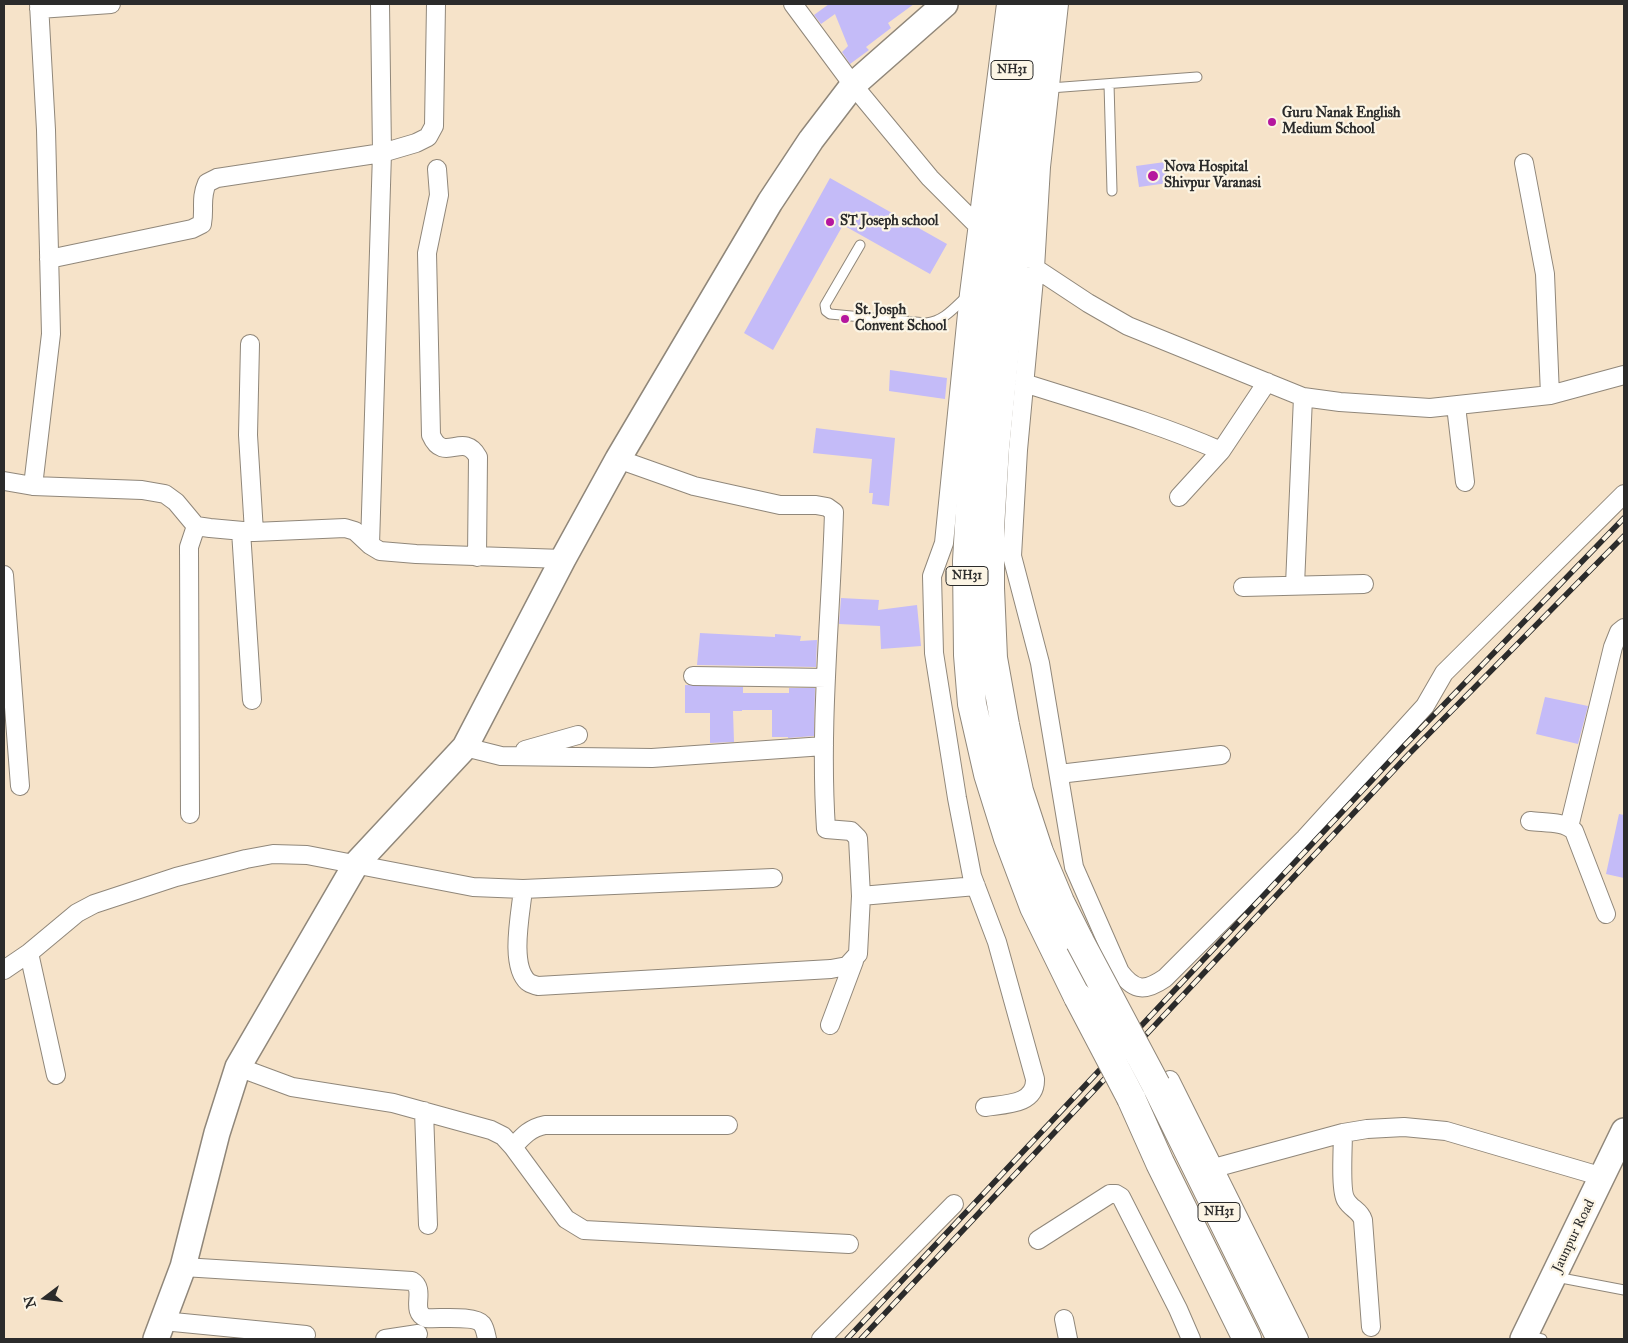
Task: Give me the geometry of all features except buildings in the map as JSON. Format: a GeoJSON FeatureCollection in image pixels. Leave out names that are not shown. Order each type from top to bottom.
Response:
{"type":"FeatureCollection","features":[{"type":"Feature","properties":{"kind":"highway","name":"NH31"},"geometry":{"type":"LineString","coordinates":[[1019,4],[1016,136],[990,528],[993,658],[1005,724],[1019,791],[1039,852],[1060,902],[1080,942],[1163,1082],[1281,1339]]}},
{"type":"Feature","properties":{"kind":"highway","name":"NH31"},"geometry":{"type":"LineString","coordinates":[[1040,4],[1016,136],[973,456],[967,561],[968,655],[972,704],[988,774],[1008,838],[1034,907],[1078,997],[1131,1098],[1160,1163],[1247,1339]]}},
{"type":"Feature","properties":{"kind":"street"},"geometry":{"type":"LineString","coordinates":[[33,486],[51,342],[46,130],[39,6],[111,4]]}},
{"type":"Feature","properties":{"kind":"street"},"geometry":{"type":"LineString","coordinates":[[370,545],[382,152],[380,4]]}},
{"type":"Feature","properties":{"kind":"street"},"geometry":{"type":"LineString","coordinates":[[49,259],[192,229],[202,224],[204,216],[202,194],[207,183],[217,178],[382,152],[416,142],[428,136],[434,126],[436,4]]}},
{"type":"Feature","properties":{"kind":"street"},"geometry":{"type":"LineString","coordinates":[[793,4],[853,85],[930,178],[978,226]]}},
{"type":"Feature","properties":{"kind":"street"},"geometry":{"type":"LineString","coordinates":[[306,1334],[159,1330],[183,1267],[217,1133],[238,1066],[356,864],[466,747],[563,559],[618,459],[770,202],[811,140],[853,85],[945,4]]}},
{"type":"Feature","properties":{"kind":"street"},"geometry":{"type":"LineString","coordinates":[[985,1107],[1022,1100],[1031,1095],[1036,1089],[1033,1069],[1017,1020],[997,942],[972,876],[957,798],[934,652],[932,576],[944,543],[969,294],[1006,4]]}},
{"type":"Feature","properties":{"kind":"street"},"geometry":{"type":"LineString","coordinates":[[1059,4],[1041,168],[1035,268],[1018,450],[1012,556],[1040,664],[1074,867],[1120,972],[1128,983],[1145,988],[1165,978],[1305,838],[1425,706],[1444,672],[1624,494]]}},
{"type":"Feature","properties":{"kind":"street"},"geometry":{"type":"LineString","coordinates":[[1524,163],[1545,274],[1550,395]]}},
{"type":"Feature","properties":{"kind":"street"},"geometry":{"type":"LineString","coordinates":[[436,169],[439,195],[427,253],[431,435],[435,444],[442,449],[467,446],[474,450],[478,457],[477,557]]}},
{"type":"Feature","properties":{"kind":"street"},"geometry":{"type":"LineString","coordinates":[[1035,268],[1088,303],[1128,326],[1303,397],[1340,402],[1430,408],[1550,395],[1624,375]]}},
{"type":"Feature","properties":{"kind":"street"},"geometry":{"type":"LineString","coordinates":[[250,344],[248,532],[252,700]]}},
{"type":"Feature","properties":{"kind":"street"},"geometry":{"type":"LineString","coordinates":[[1180,497],[1221,451],[1267,382]]}},
{"type":"Feature","properties":{"kind":"street"},"geometry":{"type":"LineString","coordinates":[[1024,383],[1149,422],[1221,451]]}},
{"type":"Feature","properties":{"kind":"street"},"geometry":{"type":"LineString","coordinates":[[1295,585],[1303,397]]}},
{"type":"Feature","properties":{"kind":"street"},"geometry":{"type":"LineString","coordinates":[[1456,406],[1465,482]]}},
{"type":"Feature","properties":{"kind":"street"},"geometry":{"type":"LineString","coordinates":[[618,459],[694,486],[780,505],[816,504],[827,507],[834,512],[824,746],[826,829],[851,831],[858,838],[861,896],[858,954],[830,1025]]}},
{"type":"Feature","properties":{"kind":"street"},"geometry":{"type":"LineString","coordinates":[[4,481],[33,486],[142,490],[165,494],[176,502],[196,526],[248,532],[345,528],[355,531],[370,545],[380,551],[477,557],[563,559]]}},
{"type":"Feature","properties":{"kind":"street"},"geometry":{"type":"LineString","coordinates":[[190,814],[189,546],[196,526]]}},
{"type":"Feature","properties":{"kind":"street"},"geometry":{"type":"LineString","coordinates":[[4,575],[20,786]]}},
{"type":"Feature","properties":{"kind":"street"},"geometry":{"type":"LineString","coordinates":[[1243,587],[1364,584]]}},
{"type":"Feature","properties":{"kind":"street"},"geometry":{"type":"LineString","coordinates":[[1570,827],[1613,647],[1619,632],[1624,628]]}},
{"type":"Feature","properties":{"kind":"street"},"geometry":{"type":"LineString","coordinates":[[693,676],[826,678]]}},
{"type":"Feature","properties":{"kind":"street"},"geometry":{"type":"LineString","coordinates":[[502,756],[578,735]]}},
{"type":"Feature","properties":{"kind":"street"},"geometry":{"type":"LineString","coordinates":[[466,747],[502,756],[652,758],[824,746]]}},
{"type":"Feature","properties":{"kind":"street"},"geometry":{"type":"LineString","coordinates":[[1059,774],[1220,755]]}},
{"type":"Feature","properties":{"kind":"street"},"geometry":{"type":"LineString","coordinates":[[1530,821],[1570,827],[1574,831],[1606,914]]}},
{"type":"Feature","properties":{"kind":"street"},"geometry":{"type":"LineString","coordinates":[[4,970],[30,953],[78,913],[94,904],[176,877],[273,854],[307,855],[473,887],[523,889],[773,878]]}},
{"type":"Feature","properties":{"kind":"street"},"geometry":{"type":"LineString","coordinates":[[861,896],[976,886]]}},
{"type":"Feature","properties":{"kind":"street"},"geometry":{"type":"LineString","coordinates":[[523,889],[517,957],[522,975],[528,983],[538,986],[831,969],[847,966],[854,961]]}},
{"type":"Feature","properties":{"kind":"street"},"geometry":{"type":"LineString","coordinates":[[30,953],[56,1075]]}},
{"type":"Feature","properties":{"kind":"street"},"geometry":{"type":"LineString","coordinates":[[238,1066],[292,1088],[394,1103],[491,1130],[503,1136],[513,1147],[566,1219],[584,1230],[849,1244]]}},
{"type":"Feature","properties":{"kind":"street"},"geometry":{"type":"LineString","coordinates":[[1163,1082],[1214,1168],[1299,1339]]}},
{"type":"Feature","properties":{"kind":"street"},"geometry":{"type":"LineString","coordinates":[[424,1111],[428,1225]]}},
{"type":"Feature","properties":{"kind":"street"},"geometry":{"type":"LineString","coordinates":[[513,1147],[527,1132],[545,1125],[728,1125]]}},
{"type":"Feature","properties":{"kind":"street"},"geometry":{"type":"LineString","coordinates":[[1214,1168],[1343,1133],[1404,1126],[1446,1130],[1603,1177]]}},
{"type":"Feature","properties":{"kind":"street","name":"Jaunpur Road"},"geometry":{"type":"LineString","coordinates":[[1530,1338],[1554,1276],[1624,1132]]}},
{"type":"Feature","properties":{"kind":"street"},"geometry":{"type":"LineString","coordinates":[[1343,1133],[1344,1195],[1346,1200],[1361,1214],[1363,1220],[1371,1327]]}},
{"type":"Feature","properties":{"kind":"street"},"geometry":{"type":"LineString","coordinates":[[1038,1240],[1110,1194],[1116,1194],[1121,1197],[1167,1286],[1190,1339]]}},
{"type":"Feature","properties":{"kind":"street"},"geometry":{"type":"LineString","coordinates":[[821,1339],[954,1204]]}},
{"type":"Feature","properties":{"kind":"street"},"geometry":{"type":"LineString","coordinates":[[183,1267],[412,1281],[418,1288],[418,1311],[420,1316],[417,1337],[385,1339]]}},
{"type":"Feature","properties":{"kind":"street"},"geometry":{"type":"LineString","coordinates":[[420,1316],[426,1318],[472,1319],[481,1322],[487,1339]]}},
{"type":"Feature","properties":{"kind":"street"},"geometry":{"type":"LineString","coordinates":[[1064,1319],[1068,1339]]}},
{"type":"Feature","properties":{"kind":"lane"},"geometry":{"type":"LineString","coordinates":[[1050,88],[1197,77]]}},
{"type":"Feature","properties":{"kind":"lane"},"geometry":{"type":"LineString","coordinates":[[1109,84],[1112,191]]}},
{"type":"Feature","properties":{"kind":"lane"},"geometry":{"type":"LineString","coordinates":[[860,245],[825,305],[826,311],[830,314],[926,323],[935,322],[942,319],[969,294]]}},
{"type":"Feature","properties":{"kind":"lane"},"geometry":{"type":"LineString","coordinates":[[1554,1276],[1624,1290]]}},
{"type":"Feature","properties":{"kind":"railway"},"geometry":{"type":"LineString","coordinates":[[847,1339],[1404,746],[1624,518]]}},
{"type":"Feature","properties":{"kind":"railway"},"geometry":{"type":"LineString","coordinates":[[861,1339],[1409,754],[1624,536]]}},
{"type":"Feature","properties":{"kind":"place","name":"Guru Nanak English Medium School"},"geometry":{"type":"Point","coordinates":[1272,122]}},
{"type":"Feature","properties":{"kind":"place","name":"Nova Hospital Shivpur Varanasi"},"geometry":{"type":"Point","coordinates":[1153,176]}},
{"type":"Feature","properties":{"kind":"place","name":"ST Joseph school"},"geometry":{"type":"Point","coordinates":[830,222]}},
{"type":"Feature","properties":{"kind":"place","name":"St. Josph Convent School"},"geometry":{"type":"Point","coordinates":[845,319]}}]}
